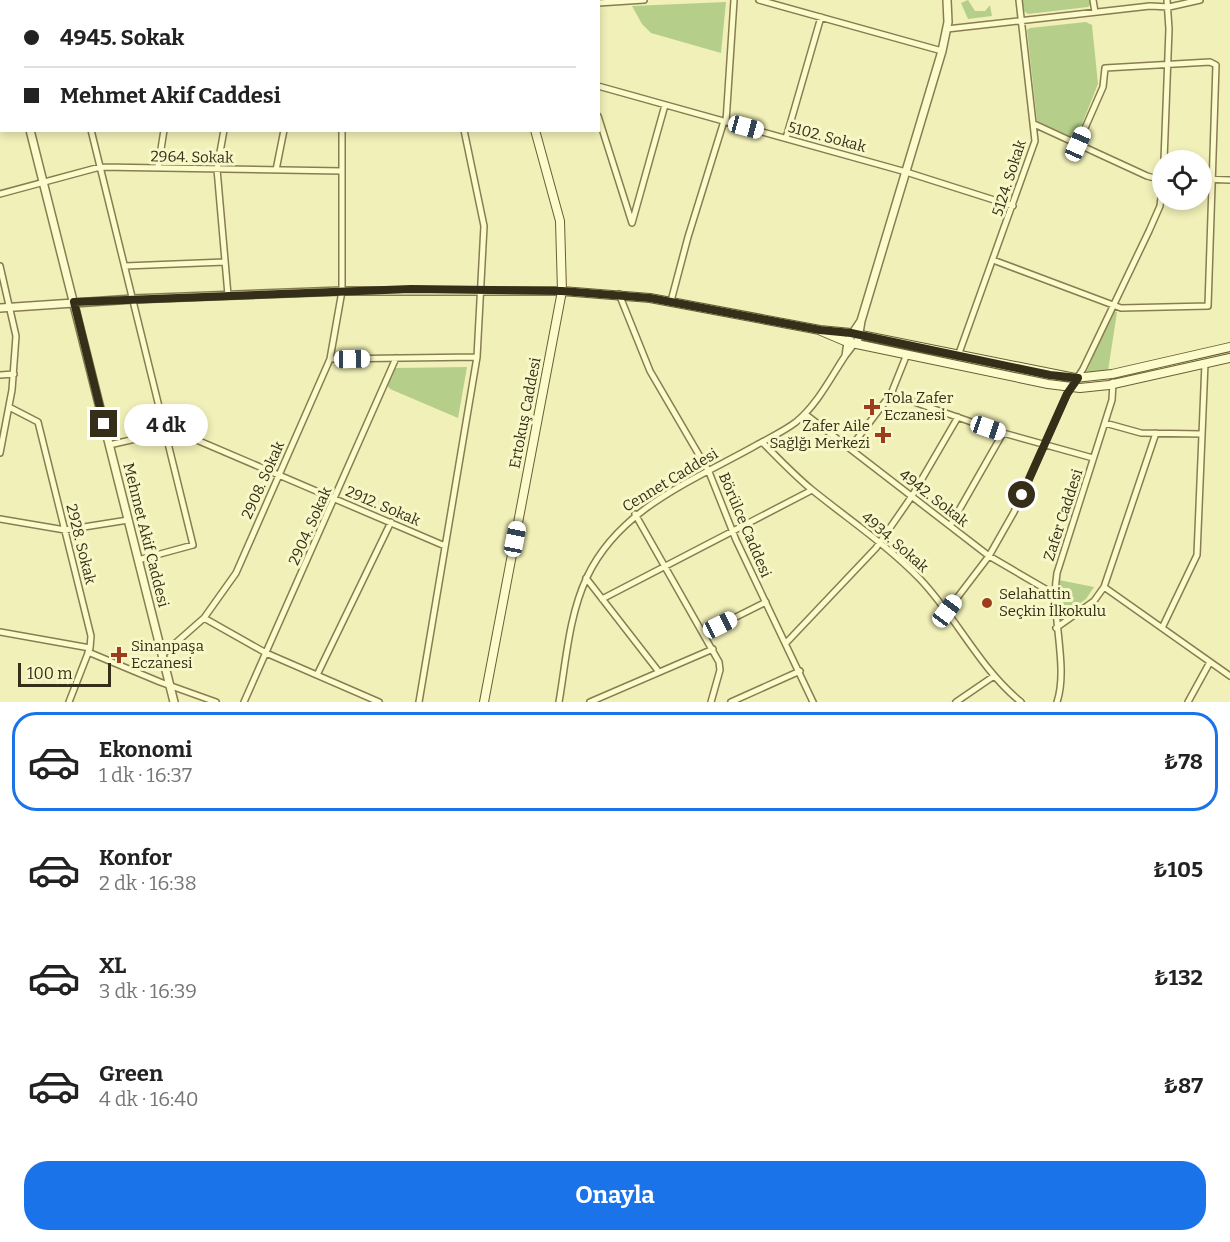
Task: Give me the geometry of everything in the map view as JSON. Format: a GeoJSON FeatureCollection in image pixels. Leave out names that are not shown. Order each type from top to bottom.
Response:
{"type":"FeatureCollection","features":[{"type":"Feature","properties":{"kind":"main road","name":"Ertokuş Caddesi"},"geometry":{"type":"LineString","coordinates":[[484,702],[562,291],[563,261],[560,220],[536,132]]}},
{"type":"Feature","properties":{"kind":"main road"},"geometry":{"type":"LineString","coordinates":[[562,291],[619,294],[671,301],[1078,378],[1112,374],[1230,346]]}},
{"type":"Feature","properties":{"kind":"main road"},"geometry":{"type":"LineString","coordinates":[[820,330],[851,343],[1071,387],[1113,384],[1230,358]]}},
{"type":"Feature","properties":{"kind":"street"},"geometry":{"type":"LineString","coordinates":[[600,3],[644,0]]}},
{"type":"Feature","properties":{"kind":"street"},"geometry":{"type":"LineString","coordinates":[[671,301],[688,237],[725,121],[734,0]]}},
{"type":"Feature","properties":{"kind":"street"},"geometry":{"type":"LineString","coordinates":[[759,0],[942,51]]}},
{"type":"Feature","properties":{"kind":"street","name":"Cennet Caddesi"},"geometry":{"type":"LineString","coordinates":[[559,702],[575,611],[586,578],[608,542],[635,514],[786,429],[805,414],[845,356],[861,321],[942,51],[947,29],[947,0]]}},
{"type":"Feature","properties":{"kind":"street","name":"5124. Sokak"},"geometry":{"type":"LineString","coordinates":[[958,356],[1035,141],[1019,0]]}},
{"type":"Feature","properties":{"kind":"street"},"geometry":{"type":"LineString","coordinates":[[1093,0],[1095,12]]}},
{"type":"Feature","properties":{"kind":"street"},"geometry":{"type":"LineString","coordinates":[[1178,0],[1188,2]]}},
{"type":"Feature","properties":{"kind":"street"},"geometry":{"type":"LineString","coordinates":[[947,29],[1200,0]]}},
{"type":"Feature","properties":{"kind":"street"},"geometry":{"type":"LineString","coordinates":[[1164,150],[1168,64],[1167,2]]}},
{"type":"Feature","properties":{"kind":"street"},"geometry":{"type":"LineString","coordinates":[[786,138],[821,17]]}},
{"type":"Feature","properties":{"kind":"street"},"geometry":{"type":"LineString","coordinates":[[993,260],[1113,306],[1134,309],[1208,306],[1216,65],[1210,62],[1105,68],[1105,82],[1078,144]]}},
{"type":"Feature","properties":{"kind":"street","name":"5102. Sokak"},"geometry":{"type":"LineString","coordinates":[[600,87],[906,172],[1013,206]]}},
{"type":"Feature","properties":{"kind":"street"},"geometry":{"type":"LineString","coordinates":[[600,122],[632,223],[665,105]]}},
{"type":"Feature","properties":{"kind":"street"},"geometry":{"type":"LineString","coordinates":[[1034,124],[1152,177]]}},
{"type":"Feature","properties":{"kind":"street","name":"Mehmet Akif Caddesi"},"geometry":{"type":"LineString","coordinates":[[31,132],[174,702]]}},
{"type":"Feature","properties":{"kind":"street"},"geometry":{"type":"LineString","coordinates":[[92,132],[193,544],[138,560]]}},
{"type":"Feature","properties":{"kind":"street"},"geometry":{"type":"LineString","coordinates":[[94,142],[96,132]]}},
{"type":"Feature","properties":{"kind":"street"},"geometry":{"type":"LineString","coordinates":[[158,168],[164,132]]}},
{"type":"Feature","properties":{"kind":"street"},"geometry":{"type":"LineString","coordinates":[[224,132],[217,169],[228,295]]}},
{"type":"Feature","properties":{"kind":"street"},"geometry":{"type":"LineString","coordinates":[[276,170],[284,132]]}},
{"type":"Feature","properties":{"kind":"street","name":"2908. Sokak"},"geometry":{"type":"LineString","coordinates":[[162,655],[204,618],[236,573],[330,359],[342,291],[342,132]]}},
{"type":"Feature","properties":{"kind":"street"},"geometry":{"type":"LineString","coordinates":[[419,702],[428,664],[445,546],[477,357],[482,290],[483,215],[464,132]]}},
{"type":"Feature","properties":{"kind":"street","name":"2964. Sokak"},"geometry":{"type":"LineString","coordinates":[[0,194],[100,167],[342,171]]}},
{"type":"Feature","properties":{"kind":"street"},"geometry":{"type":"LineString","coordinates":[[1213,179],[1230,180]]}},
{"type":"Feature","properties":{"kind":"street"},"geometry":{"type":"LineString","coordinates":[[947,611],[988,556],[1014,512],[1071,387],[1078,378],[1157,210]]}},
{"type":"Feature","properties":{"kind":"street"},"geometry":{"type":"LineString","coordinates":[[125,266],[225,262]]}},
{"type":"Feature","properties":{"kind":"street"},"geometry":{"type":"LineString","coordinates":[[0,266],[16,336],[14,374],[0,453]]}},
{"type":"Feature","properties":{"kind":"street"},"geometry":{"type":"LineString","coordinates":[[0,308],[133,299],[342,291],[562,291]]}},
{"type":"Feature","properties":{"kind":"street","name":"Börülce Caddesi"},"geometry":{"type":"LineString","coordinates":[[619,294],[650,371],[709,471],[732,532],[813,702]]}},
{"type":"Feature","properties":{"kind":"street"},"geometry":{"type":"LineString","coordinates":[[851,447],[891,394],[907,354]]}},
{"type":"Feature","properties":{"kind":"street"},"geometry":{"type":"LineString","coordinates":[[330,359],[477,357]]}},
{"type":"Feature","properties":{"kind":"street","name":"2904. Sokak"},"geometry":{"type":"LineString","coordinates":[[244,702],[396,358]]}},
{"type":"Feature","properties":{"kind":"street"},"geometry":{"type":"LineString","coordinates":[[1162,628],[1196,560],[1205,363]]}},
{"type":"Feature","properties":{"kind":"street"},"geometry":{"type":"LineString","coordinates":[[0,375],[14,374]]}},
{"type":"Feature","properties":{"kind":"street","name":"Zafer Caddesi"},"geometry":{"type":"LineString","coordinates":[[1057,702],[1060,686],[1054,594],[1058,569],[1113,395],[1112,374]]}},
{"type":"Feature","properties":{"kind":"street"},"geometry":{"type":"LineString","coordinates":[[891,394],[1004,433],[1094,458]]}},
{"type":"Feature","properties":{"kind":"street","name":"2928. Sokak"},"geometry":{"type":"LineString","coordinates":[[9,407],[38,422],[91,636],[89,650],[69,702]]}},
{"type":"Feature","properties":{"kind":"street","name":"4942. Sokak"},"geometry":{"type":"LineString","coordinates":[[805,414],[851,447],[988,556],[1054,594]]}},
{"type":"Feature","properties":{"kind":"street"},"geometry":{"type":"LineString","coordinates":[[786,643],[880,542],[912,496],[958,417]]}},
{"type":"Feature","properties":{"kind":"street"},"geometry":{"type":"LineString","coordinates":[[1105,423],[1141,433],[1202,434]]}},
{"type":"Feature","properties":{"kind":"street","name":"2912. Sokak"},"geometry":{"type":"LineString","coordinates":[[109,445],[166,432],[182,434],[445,546]]}},
{"type":"Feature","properties":{"kind":"street"},"geometry":{"type":"LineString","coordinates":[[950,526],[1004,433]]}},
{"type":"Feature","properties":{"kind":"street"},"geometry":{"type":"LineString","coordinates":[[1056,628],[1090,604],[1104,587],[1156,433]]}},
{"type":"Feature","properties":{"kind":"street","name":"4934. Sokak"},"geometry":{"type":"LineString","coordinates":[[762,442],[812,490],[880,542],[911,570],[947,611],[994,676],[1021,702]]}},
{"type":"Feature","properties":{"kind":"street"},"geometry":{"type":"LineString","coordinates":[[602,599],[812,490]]}},
{"type":"Feature","properties":{"kind":"street"},"geometry":{"type":"LineString","coordinates":[[635,514],[712,649],[720,670],[711,702]]}},
{"type":"Feature","properties":{"kind":"street"},"geometry":{"type":"LineString","coordinates":[[0,519],[65,530],[128,520]]}},
{"type":"Feature","properties":{"kind":"street"},"geometry":{"type":"LineString","coordinates":[[317,675],[391,522]]}},
{"type":"Feature","properties":{"kind":"street"},"geometry":{"type":"LineString","coordinates":[[586,578],[659,672]]}},
{"type":"Feature","properties":{"kind":"street"},"geometry":{"type":"LineString","coordinates":[[1104,587],[1230,676]]}},
{"type":"Feature","properties":{"kind":"street"},"geometry":{"type":"LineString","coordinates":[[704,633],[766,602]]}},
{"type":"Feature","properties":{"kind":"street"},"geometry":{"type":"LineString","coordinates":[[204,618],[266,653],[379,702]]}},
{"type":"Feature","properties":{"kind":"street"},"geometry":{"type":"LineString","coordinates":[[0,632],[89,650],[170,686],[216,702]]}},
{"type":"Feature","properties":{"kind":"street"},"geometry":{"type":"LineString","coordinates":[[590,702],[712,649]]}},
{"type":"Feature","properties":{"kind":"street"},"geometry":{"type":"LineString","coordinates":[[1188,702],[1210,662]]}},
{"type":"Feature","properties":{"kind":"street"},"geometry":{"type":"LineString","coordinates":[[731,702],[800,671]]}},
{"type":"Feature","properties":{"kind":"street"},"geometry":{"type":"LineString","coordinates":[[956,702],[994,676]]}},
{"type":"Feature","properties":{"kind":"green space"},"geometry":{"type":"Polygon","coordinates":[[[968,0],[975,11],[985,11],[990,5],[992,16],[968,19],[961,3],[968,0]]]}},
{"type":"Feature","properties":{"kind":"green space"},"geometry":{"type":"Polygon","coordinates":[[[1022,0],[1090,0],[1091,4],[1088,7],[1028,14],[1024,11],[1022,0]]]}},
{"type":"Feature","properties":{"kind":"green space"},"geometry":{"type":"Polygon","coordinates":[[[726,2],[721,53],[651,33],[642,24],[632,6],[726,2]]]}},
{"type":"Feature","properties":{"kind":"green space"},"geometry":{"type":"Polygon","coordinates":[[[1086,22],[1092,25],[1098,84],[1076,139],[1037,121],[1027,30],[1086,22]]]}},
{"type":"Feature","properties":{"kind":"green space"},"geometry":{"type":"Polygon","coordinates":[[[1113,311],[1117,312],[1108,371],[1086,373],[1113,311]]]}},
{"type":"Feature","properties":{"kind":"green space"},"geometry":{"type":"Polygon","coordinates":[[[467,367],[458,418],[390,389],[387,385],[395,368],[467,367]]]}},
{"type":"Feature","properties":{"kind":"green space"},"geometry":{"type":"Polygon","coordinates":[[[1059,580],[1094,587],[1086,599],[1063,615],[1059,580]]]}},
{"type":"Feature","properties":{"kind":"place","name":"Tola Zafer Eczanesi"},"geometry":{"type":"Point","coordinates":[872,407]}},
{"type":"Feature","properties":{"kind":"place","name":"Zafer Aile Sağlğı Merkezi"},"geometry":{"type":"Point","coordinates":[883,435]}},
{"type":"Feature","properties":{"kind":"place","name":"Selahattin Seçkin İlkokulu"},"geometry":{"type":"Point","coordinates":[987,603]}},
{"type":"Feature","properties":{"kind":"place","name":"Sinanpaşa Eczanesi"},"geometry":{"type":"Point","coordinates":[119,655]}},
{"type":"Feature","properties":{"kind":"route"},"geometry":{"type":"LineString","coordinates":[[104,424],[74,302],[411,289],[619,294],[718,309],[820,330],[851,333],[1050,375],[1078,378],[1067,394],[1022,495]]}}]}
